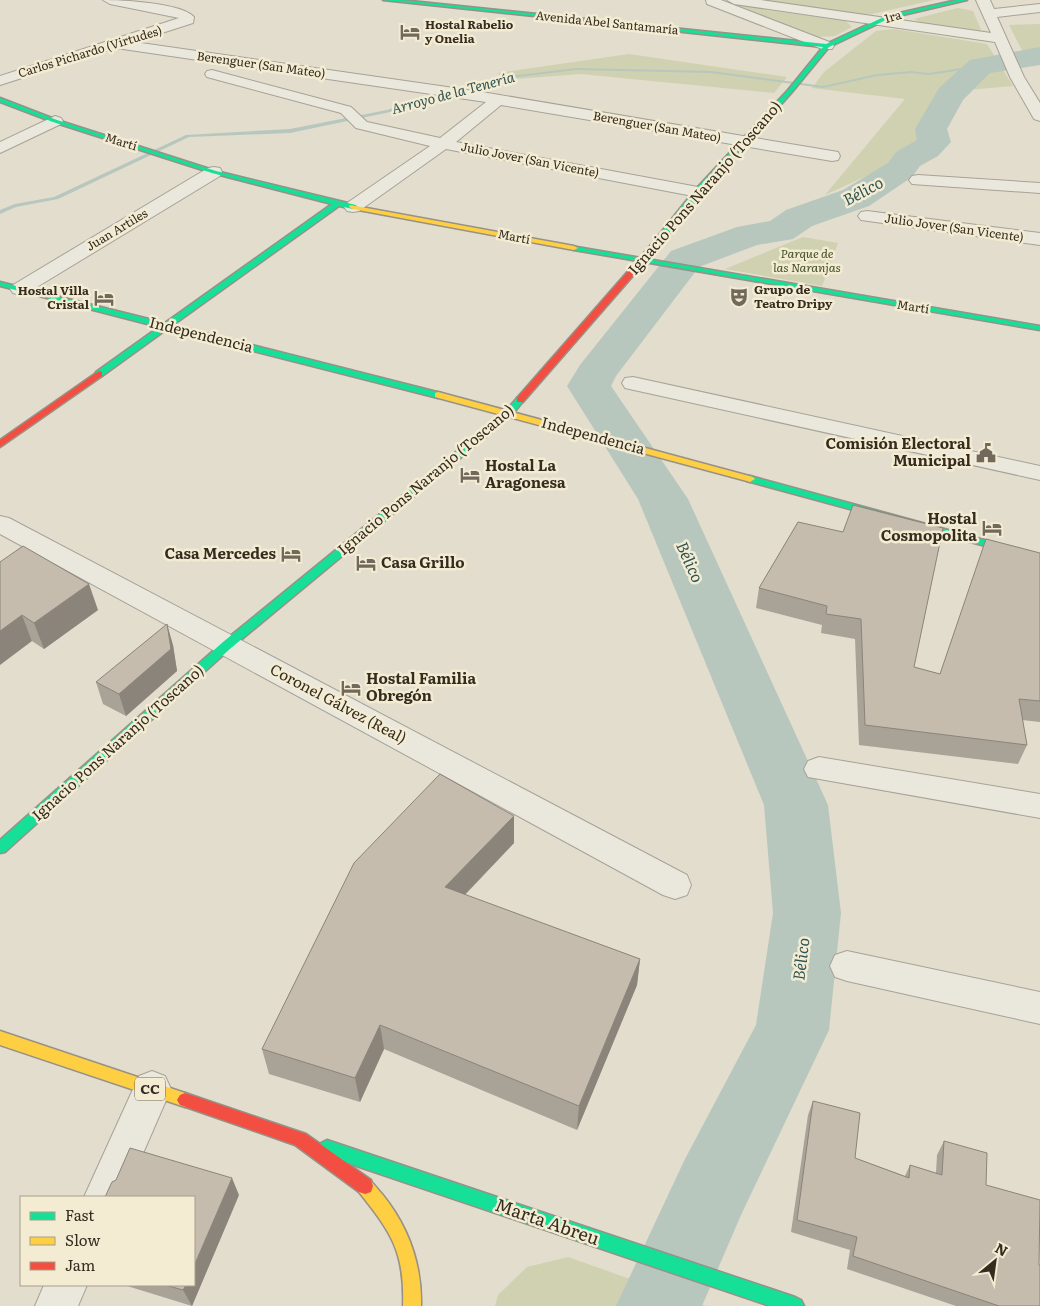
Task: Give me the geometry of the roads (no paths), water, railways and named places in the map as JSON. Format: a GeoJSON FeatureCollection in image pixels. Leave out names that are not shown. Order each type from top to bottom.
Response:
{"type":"FeatureCollection","features":[{"type":"Feature","properties":{"kind":"street","name":"Carlos Pichardo (Virtudes)"},"geometry":{"type":"LineString","coordinates":[[0,81],[188,20],[187,17],[179,13],[110,0]]}},
{"type":"Feature","properties":{"kind":"street","name":"Avenida Abel Santamaría"},"geometry":{"type":"LineString","coordinates":[[386,0],[828,46]]}},
{"type":"Feature","properties":{"kind":"street"},"geometry":{"type":"LineString","coordinates":[[734,0],[878,21],[1002,44]]}},
{"type":"Feature","properties":{"kind":"street","name":"1ra"},"geometry":{"type":"LineString","coordinates":[[828,46],[888,17],[964,0]]}},
{"type":"Feature","properties":{"kind":"street"},"geometry":{"type":"LineString","coordinates":[[983,0],[1017,76],[1036,102],[1040,116]]}},
{"type":"Feature","properties":{"kind":"street"},"geometry":{"type":"LineString","coordinates":[[712,1],[828,46]]}},
{"type":"Feature","properties":{"kind":"street"},"geometry":{"type":"LineString","coordinates":[[989,14],[1040,8]]}},
{"type":"Feature","properties":{"kind":"street","name":"Berenguer (San Mateo)"},"geometry":{"type":"LineString","coordinates":[[118,44],[490,98],[832,156]]}},
{"type":"Feature","properties":{"kind":"street","name":"Ignacio Pons Naranjo (Toscano)"},"geometry":{"type":"LineString","coordinates":[[0,848],[226,645],[508,414],[642,261],[698,192],[790,91],[828,46]]}},
{"type":"Feature","properties":{"kind":"street"},"geometry":{"type":"LineString","coordinates":[[212,74],[265,88],[288,68]]}},
{"type":"Feature","properties":{"kind":"street","name":"Julio Jover (San Vicente)"},"geometry":{"type":"LineString","coordinates":[[265,88],[346,110],[362,125],[443,144],[698,192]]}},
{"type":"Feature","properties":{"kind":"street"},"geometry":{"type":"LineString","coordinates":[[0,444],[166,326],[345,205],[443,144],[490,98]]}},
{"type":"Feature","properties":{"kind":"street","name":"Martí"},"geometry":{"type":"LineString","coordinates":[[0,100],[55,121],[214,172],[345,205],[656,264],[1040,328]]}},
{"type":"Feature","properties":{"kind":"street"},"geometry":{"type":"LineString","coordinates":[[0,148],[55,121]]}},
{"type":"Feature","properties":{"kind":"street","name":"Juan Artiles"},"geometry":{"type":"LineString","coordinates":[[8,286],[214,172]]}},
{"type":"Feature","properties":{"kind":"street"},"geometry":{"type":"LineString","coordinates":[[918,180],[1040,188]]}},
{"type":"Feature","properties":{"kind":"street","name":"Julio Jover (San Vicente)"},"geometry":{"type":"LineString","coordinates":[[867,216],[1040,239]]}},
{"type":"Feature","properties":{"kind":"street","name":"Independencia"},"geometry":{"type":"LineString","coordinates":[[8,286],[524,417],[1040,558]]}},
{"type":"Feature","properties":{"kind":"street"},"geometry":{"type":"LineString","coordinates":[[633,383],[1040,473]]}},
{"type":"Feature","properties":{"kind":"street","name":"Coronel Gálvez (Real)"},"geometry":{"type":"LineString","coordinates":[[0,524],[676,885]]}},
{"type":"Feature","properties":{"kind":"street"},"geometry":{"type":"LineString","coordinates":[[819,769],[1040,806]]}},
{"type":"Feature","properties":{"kind":"street"},"geometry":{"type":"LineString","coordinates":[[847,966],[1040,1008]]}},
{"type":"Feature","properties":{"kind":"street","name":"CC"},"geometry":{"type":"LineString","coordinates":[[0,1038],[300,1139],[362,1184],[393,1222],[408,1257],[413,1294],[412,1306]]}},
{"type":"Feature","properties":{"kind":"street"},"geometry":{"type":"LineString","coordinates":[[104,1196],[152,1089]]}},
{"type":"Feature","properties":{"kind":"street","name":"Marta Abreu"},"geometry":{"type":"LineString","coordinates":[[300,1139],[795,1306]]}},
{"type":"Feature","properties":{"kind":"street"},"geometry":{"type":"LineString","coordinates":[[56,1306],[66,1286]]}},
{"type":"Feature","properties":{"kind":"waterway","name":"Bélico"},"geometry":{"type":"LineString","coordinates":[[659,1306],[713,1187],[792,1030],[807,913],[796,805],[663,499],[589,386],[595,374],[685,259],[750,235],[780,231],[799,218],[856,198],[900,170],[908,159],[934,142],[931,129],[950,95],[981,66],[1040,56]]}},
{"type":"Feature","properties":{"kind":"waterway","name":"Arroyo de la Tenería"},"geometry":{"type":"LineString","coordinates":[[0,212],[15,206],[56,198],[188,136],[290,131],[388,111],[501,78],[576,69],[711,72],[823,87],[877,75],[911,72],[929,74],[981,66]]}},
{"type":"Feature","properties":{"kind":"place","name":"Hostal Rabelio y Onelia"},"geometry":{"type":"Point","coordinates":[410,32]}},
{"type":"Feature","properties":{"kind":"place","name":"Grupo de Teatro Dripy"},"geometry":{"type":"Point","coordinates":[739,297]}},
{"type":"Feature","properties":{"kind":"place","name":"Hostal Villa Cristal"},"geometry":{"type":"Point","coordinates":[104,298]}},
{"type":"Feature","properties":{"kind":"place","name":"Comisión Electoral Municipal"},"geometry":{"type":"Point","coordinates":[986,453]}},
{"type":"Feature","properties":{"kind":"place","name":"Hostal La Aragonesa"},"geometry":{"type":"Point","coordinates":[470,475]}},
{"type":"Feature","properties":{"kind":"place","name":"Hostal Cosmopolita"},"geometry":{"type":"Point","coordinates":[992,528]}},
{"type":"Feature","properties":{"kind":"place","name":"Casa Mercedes"},"geometry":{"type":"Point","coordinates":[291,554]}},
{"type":"Feature","properties":{"kind":"place","name":"Casa Grillo"},"geometry":{"type":"Point","coordinates":[366,563]}},
{"type":"Feature","properties":{"kind":"place","name":"Hostal Familia Obregón"},"geometry":{"type":"Point","coordinates":[351,688]}},
{"type":"Feature","properties":{"kind":"park label","name":"Parque de las Naranjas"},"geometry":{"type":"Point","coordinates":[807,261]}}]}
